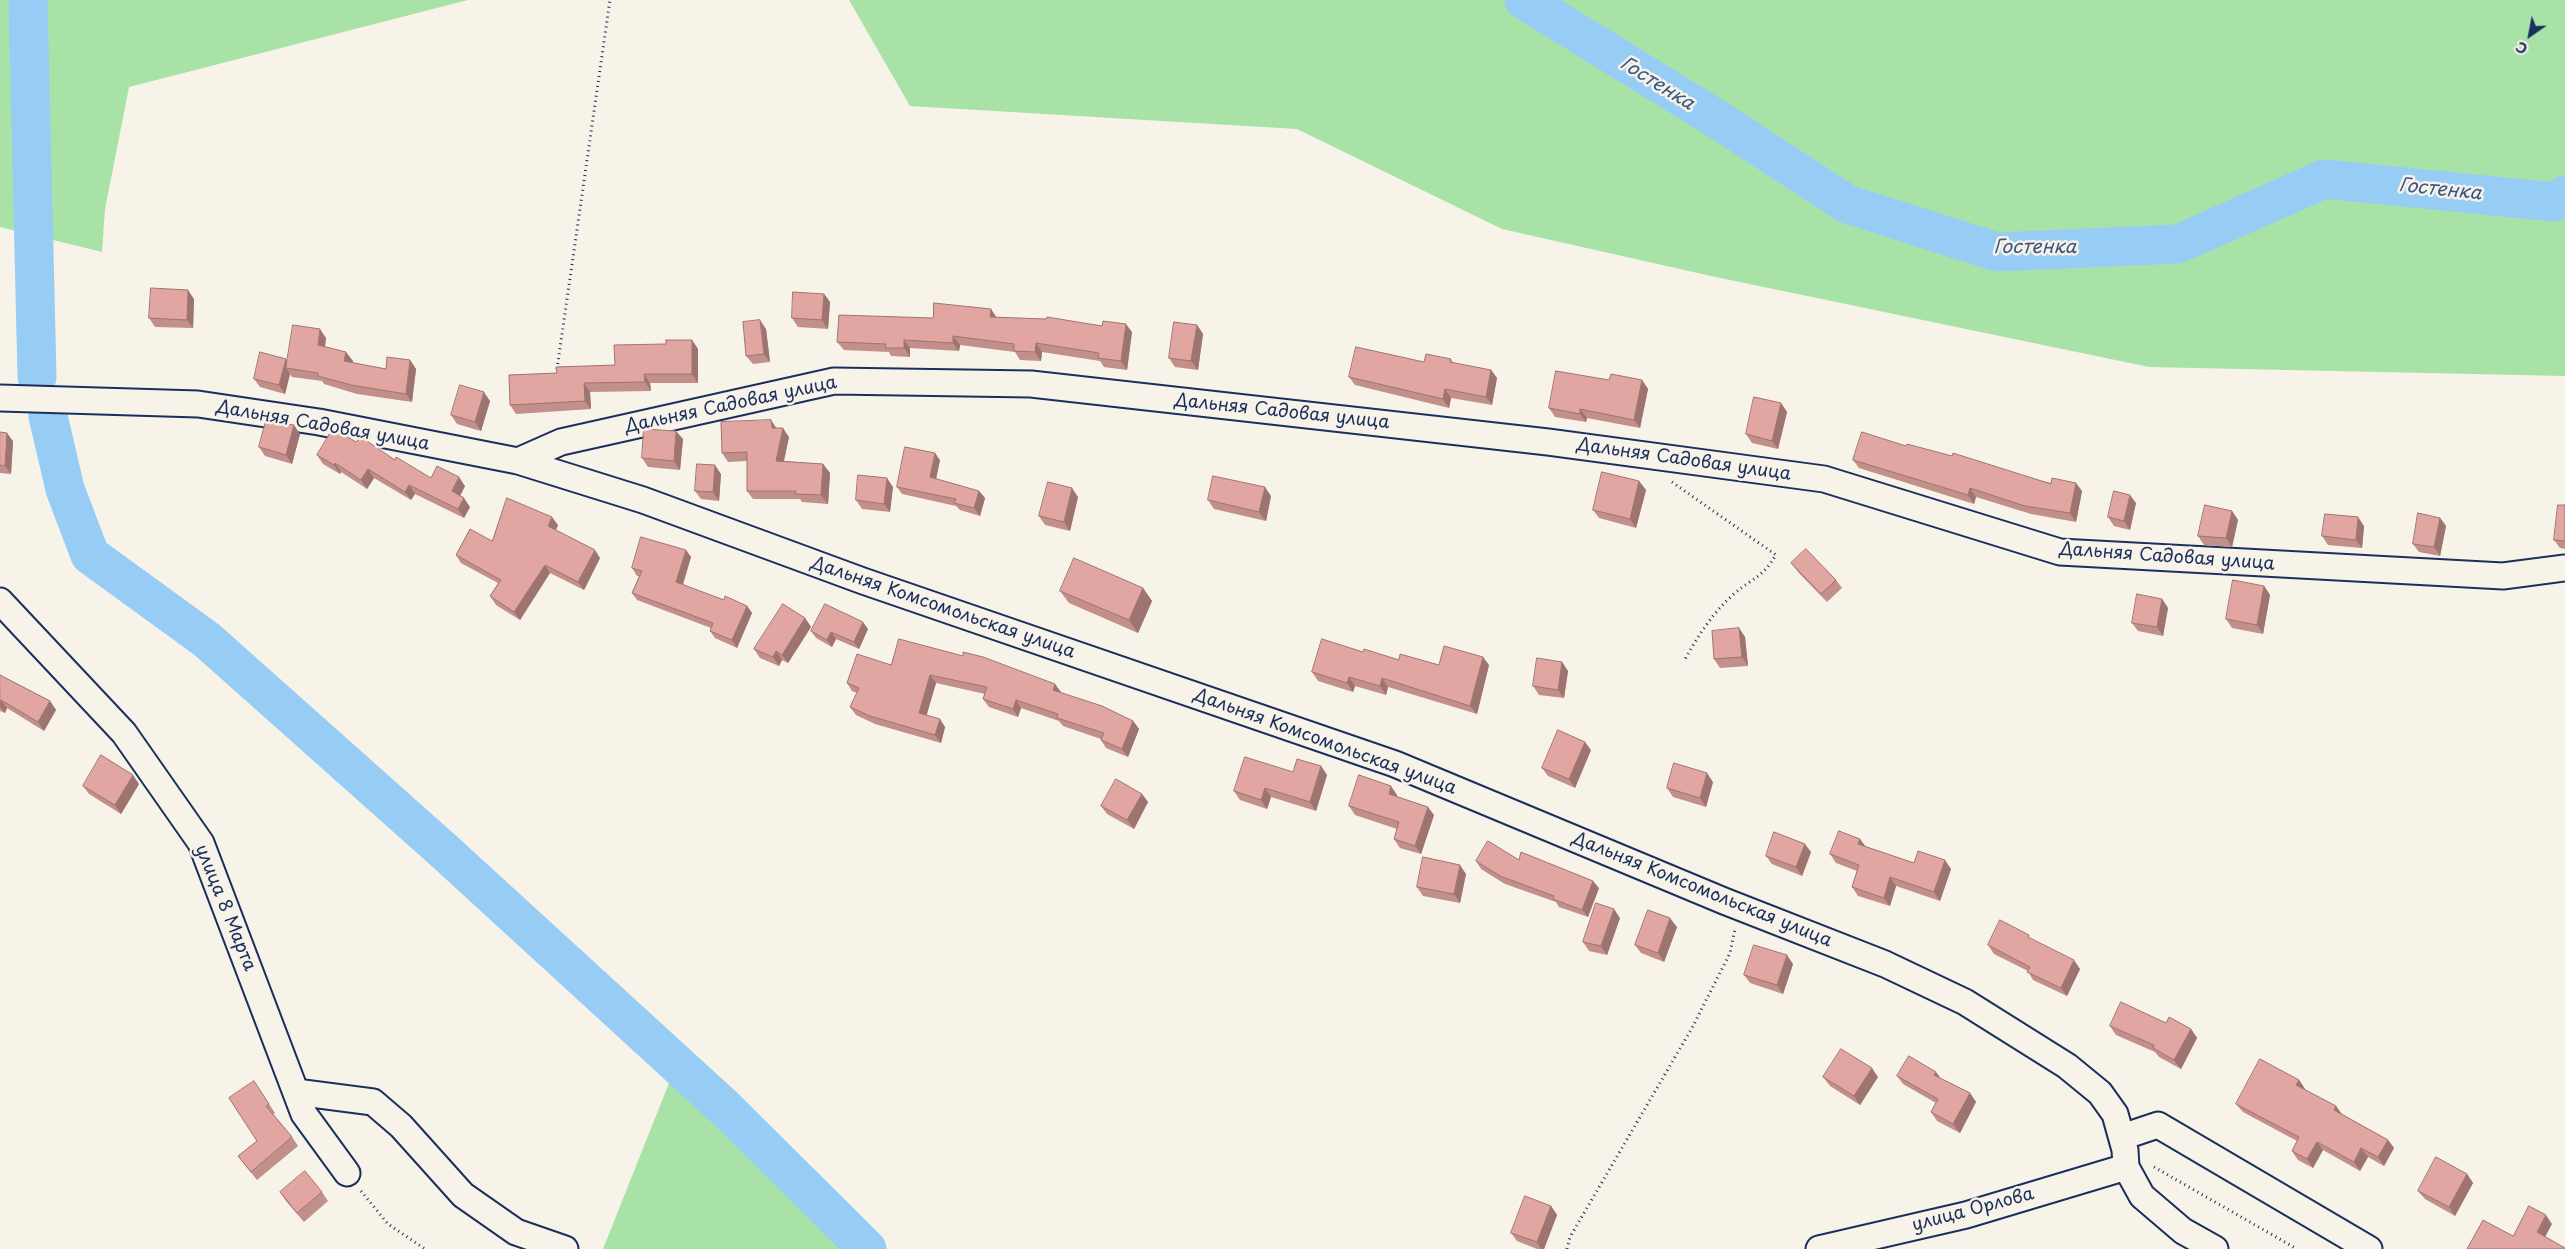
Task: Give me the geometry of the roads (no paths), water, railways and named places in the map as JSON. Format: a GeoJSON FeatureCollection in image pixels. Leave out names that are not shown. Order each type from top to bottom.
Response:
{"type":"FeatureCollection","features":[{"type":"Feature","properties":{"kind":"street","name":"Дальняя Садовая улица"},"geometry":{"type":"LineString","coordinates":[[0,398],[198,404],[319,422],[518,461],[561,442],[834,381],[1031,384],[1548,442],[1824,479],[2060,552],[2503,576],[2565,568]]}},
{"type":"Feature","properties":{"kind":"street","name":"Дальняя Комсомольская улица"},"geometry":{"type":"LineString","coordinates":[[518,461],[643,500],[863,581],[1395,764],[1740,907],[1885,964],[1966,1002],[2067,1066],[2100,1093],[2115,1114],[2124,1152]]}},
{"type":"Feature","properties":{"kind":"street","name":"улица 8 Марта"},"geometry":{"type":"LineString","coordinates":[[0,601],[124,733],[201,843],[304,1114],[347,1173]]}},
{"type":"Feature","properties":{"kind":"street"},"geometry":{"type":"LineString","coordinates":[[296,1092],[373,1102],[401,1126],[463,1195],[516,1232],[565,1249]]}},
{"type":"Feature","properties":{"kind":"street"},"geometry":{"type":"LineString","coordinates":[[2216,1249],[2183,1231],[2142,1196],[2124,1152],[2158,1125],[2370,1249]]}},
{"type":"Feature","properties":{"kind":"street","name":"улица Орлова"},"geometry":{"type":"LineString","coordinates":[[1819,1249],[1966,1215],[2124,1152]]}},
{"type":"Feature","properties":{"kind":"waterway"},"geometry":{"type":"LineString","coordinates":[[28,0],[37,377]]}},
{"type":"Feature","properties":{"kind":"waterway","name":"Гостенка"},"geometry":{"type":"LineString","coordinates":[[1524,0],[1720,121],[1847,204],[1997,252],[2178,244],[2324,179],[2554,202],[2565,195]]}},
{"type":"Feature","properties":{"kind":"waterway"},"geometry":{"type":"LineString","coordinates":[[48,416],[65,489],[90,555],[207,640],[444,851],[726,1109],[867,1249]]}}]}
